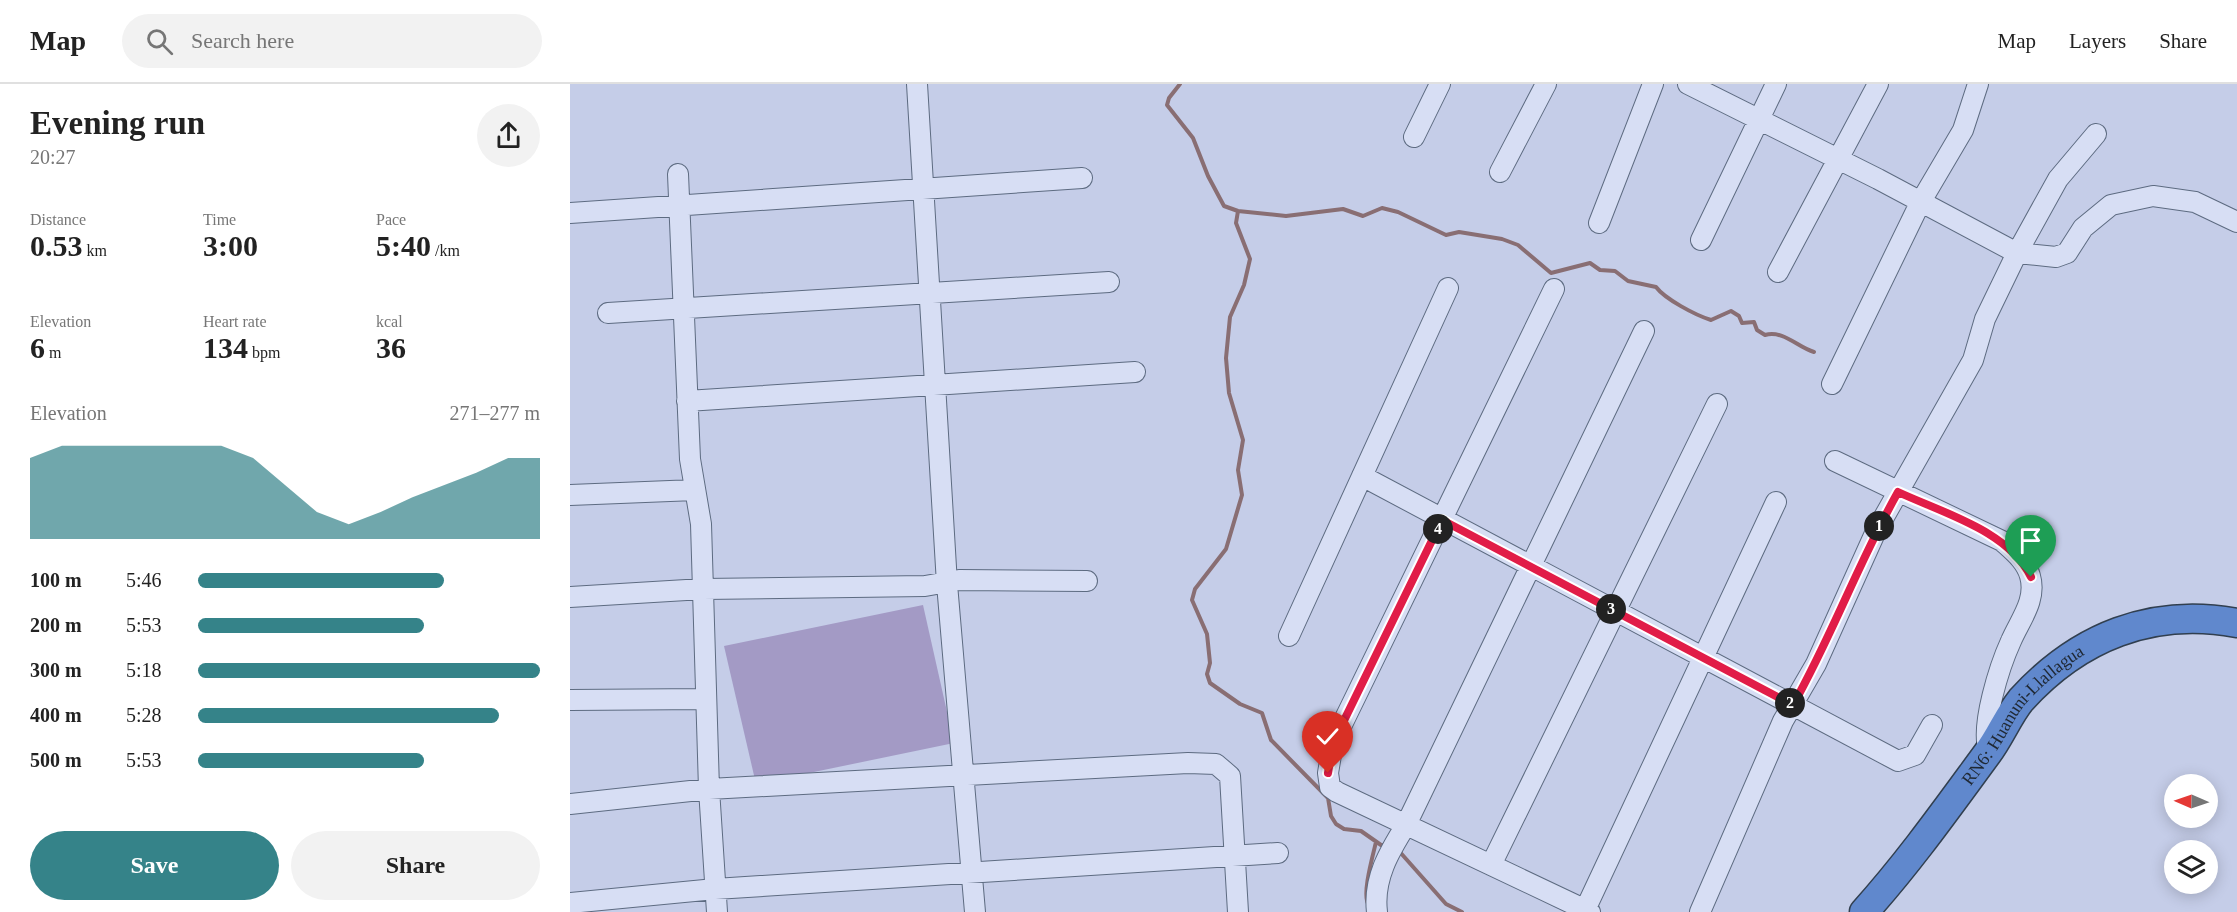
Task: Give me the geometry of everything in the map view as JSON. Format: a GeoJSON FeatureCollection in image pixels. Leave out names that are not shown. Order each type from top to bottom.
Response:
{"type":"FeatureCollection","features":[{"type":"Feature","properties":{"kind":"highway","name":"RN6: Huanuni-Llallagua"},"geometry":{"type":"LineString","coordinates":[[1864,912],[1888,886],[1989,751],[2020,702],[2051,670],[2105,636],[2163,619],[2213,619],[2237,623]]}},
{"type":"Feature","properties":{"kind":"street"},"geometry":{"type":"LineString","coordinates":[[917,84],[947,582],[975,912]]}},
{"type":"Feature","properties":{"kind":"street"},"geometry":{"type":"LineString","coordinates":[[1414,137],[1440,84]]}},
{"type":"Feature","properties":{"kind":"street"},"geometry":{"type":"LineString","coordinates":[[1500,172],[1546,84]]}},
{"type":"Feature","properties":{"kind":"street"},"geometry":{"type":"LineString","coordinates":[[1599,223],[1653,84]]}},
{"type":"Feature","properties":{"kind":"street"},"geometry":{"type":"LineString","coordinates":[[1688,84],[1838,159],[2017,253],[2056,257],[2067,253],[2083,228],[2111,205],[2153,196],[2195,202],[2237,222]]}},
{"type":"Feature","properties":{"kind":"street"},"geometry":{"type":"LineString","coordinates":[[1701,240],[1776,84]]}},
{"type":"Feature","properties":{"kind":"street"},"geometry":{"type":"LineString","coordinates":[[1778,272],[1878,84]]}},
{"type":"Feature","properties":{"kind":"street"},"geometry":{"type":"LineString","coordinates":[[1832,384],[1920,203],[1963,130],[1978,84]]}},
{"type":"Feature","properties":{"kind":"street"},"geometry":{"type":"LineString","coordinates":[[1700,912],[1793,705],[1816,664],[1876,531],[1973,360],[1985,319],[2017,253],[2058,179],[2096,134]]}},
{"type":"Feature","properties":{"kind":"street"},"geometry":{"type":"LineString","coordinates":[[678,174],[690,459],[701,524],[706,699],[717,912]]}},
{"type":"Feature","properties":{"kind":"street"},"geometry":{"type":"LineString","coordinates":[[570,213],[1082,178]]}},
{"type":"Feature","properties":{"kind":"street"},"geometry":{"type":"LineString","coordinates":[[608,312],[1109,282]]}},
{"type":"Feature","properties":{"kind":"street"},"geometry":{"type":"LineString","coordinates":[[1289,636],[1448,288]]}},
{"type":"Feature","properties":{"kind":"street"},"geometry":{"type":"LineString","coordinates":[[1554,290],[1333,743],[1328,773],[1330,787],[1587,911],[1702,657],[1776,502]]}},
{"type":"Feature","properties":{"kind":"street"},"geometry":{"type":"LineString","coordinates":[[1377,912],[1375,896],[1384,859],[1406,825],[1644,331]]}},
{"type":"Feature","properties":{"kind":"street"},"geometry":{"type":"LineString","coordinates":[[687,401],[1136,372]]}},
{"type":"Feature","properties":{"kind":"street"},"geometry":{"type":"LineString","coordinates":[[1491,865],[1717,404]]}},
{"type":"Feature","properties":{"kind":"street"},"geometry":{"type":"LineString","coordinates":[[1835,461],[2002,541],[2023,561],[2031,577],[2031,597],[2023,620],[2010,641],[1988,713],[1985,739],[1989,751]]}},
{"type":"Feature","properties":{"kind":"street"},"geometry":{"type":"LineString","coordinates":[[1362,476],[1898,760],[1915,755],[1932,725]]}},
{"type":"Feature","properties":{"kind":"street"},"geometry":{"type":"LineString","coordinates":[[570,495],[695,490]]}},
{"type":"Feature","properties":{"kind":"street"},"geometry":{"type":"LineString","coordinates":[[570,597],[704,590],[925,586],[959,580],[1087,581]]}},
{"type":"Feature","properties":{"kind":"street"},"geometry":{"type":"LineString","coordinates":[[570,700],[706,699]]}},
{"type":"Feature","properties":{"kind":"street"},"geometry":{"type":"LineString","coordinates":[[570,804],[710,789],[1188,763],[1216,765],[1230,776],[1238,912]]}},
{"type":"Feature","properties":{"kind":"street"},"geometry":{"type":"LineString","coordinates":[[570,903],[715,889],[1278,853]]}},
{"type":"Feature","properties":{"kind":"shaded area"},"geometry":{"type":"Polygon","coordinates":[[[923,605],[954,743],[756,784],[724,646],[923,605]]]}},
{"type":"Feature","properties":{"kind":"waterway"},"geometry":{"type":"LineString","coordinates":[[1180,84],[1169,98],[1167,105],[1193,138],[1208,176],[1224,206],[1238,211],[1286,216],[1343,209],[1363,216],[1382,208],[1398,212],[1446,235],[1459,232],[1502,239],[1518,245],[1551,273],[1590,263],[1600,270],[1615,271],[1628,281],[1656,287],[1673,301],[1704,318],[1711,320],[1731,311],[1739,316],[1742,323],[1754,322],[1757,330],[1765,335],[1784,337],[1814,352]]}},
{"type":"Feature","properties":{"kind":"waterway"},"geometry":{"type":"LineString","coordinates":[[1238,211],[1236,223],[1250,259],[1244,285],[1230,317],[1226,358],[1229,393],[1243,440],[1238,470],[1242,495],[1226,549],[1195,589],[1192,600],[1207,634],[1210,663],[1207,674],[1210,683],[1240,704],[1262,713],[1271,740],[1328,798],[1331,816],[1336,824],[1344,829],[1361,831],[1381,845],[1387,845]]}},
{"type":"Feature","properties":{"kind":"waterway"},"geometry":{"type":"LineString","coordinates":[[1369,905],[1366,894],[1376,842]]}},
{"type":"Feature","properties":{"kind":"waterway"},"geometry":{"type":"LineString","coordinates":[[1399,851],[1446,904],[1462,912]]}},
{"type":"Feature","properties":{"kind":"route"},"geometry":{"type":"LineString","coordinates":[[1328,773],[1333,743],[1442,520],[1793,705],[1816,664],[1876,531],[1898,492],[2002,541],[2023,561],[2031,577]]}}]}
